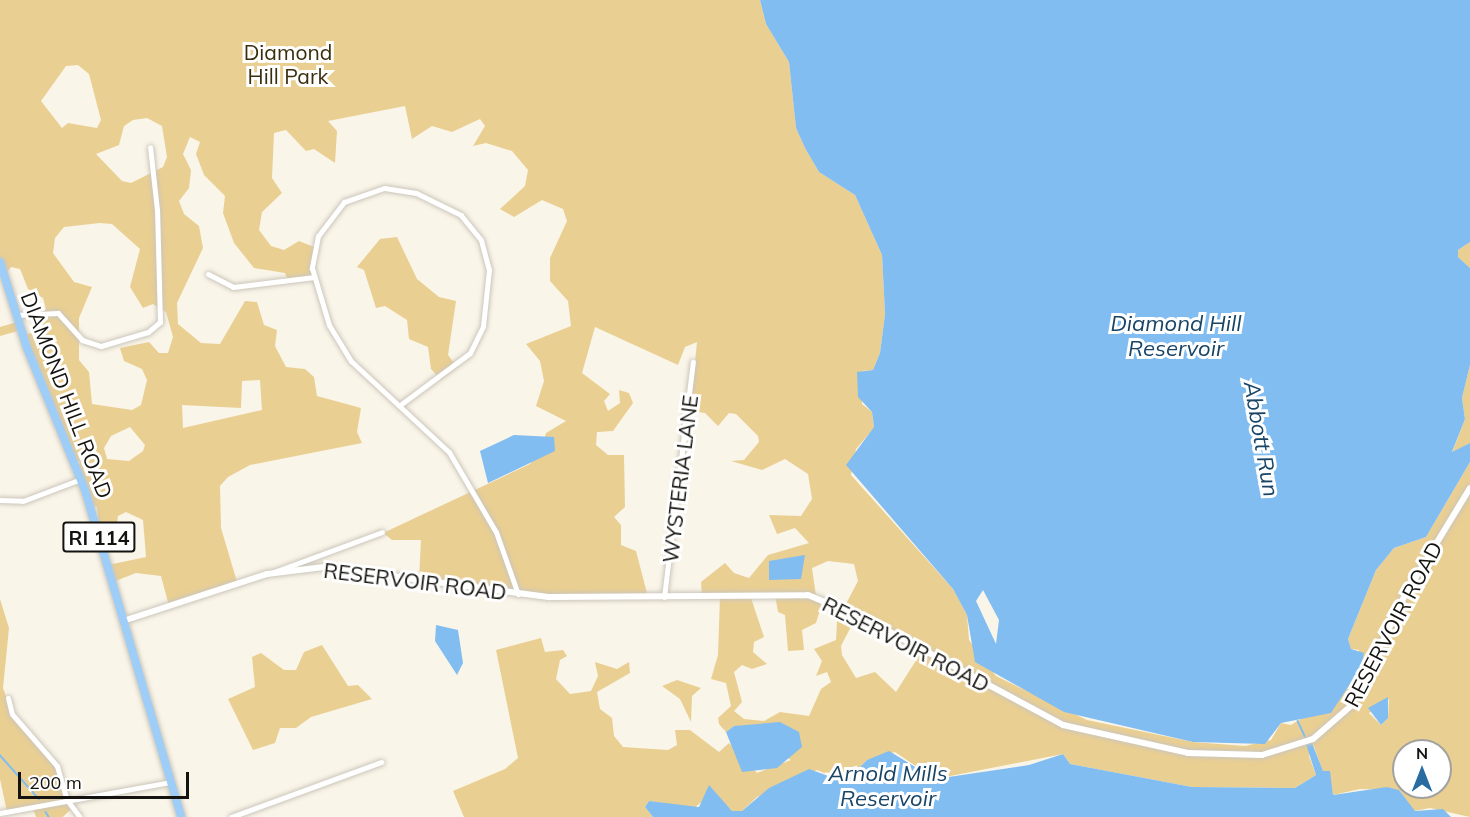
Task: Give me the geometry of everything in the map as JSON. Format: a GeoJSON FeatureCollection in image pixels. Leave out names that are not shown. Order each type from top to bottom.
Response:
{"type":"FeatureCollection","features":[{"type":"Feature","properties":{"kind":"main road","name":"DIAMOND HILL ROAD"},"geometry":{"type":"LineString","coordinates":[[0,262],[16,315],[81,479],[181,817]]}},
{"type":"Feature","properties":{"kind":"street"},"geometry":{"type":"LineString","coordinates":[[16,315],[58,313],[92,346],[154,329],[160,306],[150,147]]}},
{"type":"Feature","properties":{"kind":"street"},"geometry":{"type":"LineString","coordinates":[[400,405],[454,370],[478,340],[489,270],[476,231],[435,200],[405,190],[373,189],[344,202],[328,218],[314,246],[314,277],[340,348],[454,460],[496,532],[518,594]]}},
{"type":"Feature","properties":{"kind":"street"},"geometry":{"type":"LineString","coordinates":[[208,274],[233,287],[314,277]]}},
{"type":"Feature","properties":{"kind":"street","name":"WYSTERIA LANE"},"geometry":{"type":"LineString","coordinates":[[664,597],[693,362]]}},
{"type":"Feature","properties":{"kind":"street"},"geometry":{"type":"LineString","coordinates":[[0,493],[1,501],[23,501],[81,479]]}},
{"type":"Feature","properties":{"kind":"street","name":"RESERVOIR ROAD"},"geometry":{"type":"LineString","coordinates":[[123,621],[267,574],[345,568],[518,594],[664,597],[792,595],[826,601],[1063,725],[1105,738],[1235,757],[1303,744],[1344,715],[1362,690],[1405,595],[1470,488]]}},
{"type":"Feature","properties":{"kind":"street"},"geometry":{"type":"LineString","coordinates":[[267,574],[382,532]]}},
{"type":"Feature","properties":{"kind":"street"},"geometry":{"type":"LineString","coordinates":[[8,698],[18,722],[57,766],[67,800],[80,817]]}},
{"type":"Feature","properties":{"kind":"street"},"geometry":{"type":"LineString","coordinates":[[231,817],[381,762]]}},
{"type":"Feature","properties":{"kind":"street"},"geometry":{"type":"LineString","coordinates":[[0,813],[171,782]]}},
{"type":"Feature","properties":{"kind":"green space","name":"Diamond Hill Park"},"geometry":{"type":"Polygon","coordinates":[[[0,0],[760,0],[766,24],[789,62],[796,128],[805,148],[819,172],[855,195],[882,255],[885,314],[880,353],[873,370],[862,371],[862,404],[872,412],[874,428],[856,449],[851,475],[953,589],[967,615],[969,640],[996,676],[1087,720],[1193,742],[1245,746],[1271,740],[1281,723],[1291,725],[1307,715],[1331,713],[1359,650],[1351,649],[1348,639],[1376,570],[1394,548],[1426,537],[1470,462],[1470,817],[1430,808],[1414,811],[1405,799],[1452,799],[1452,739],[1392,739],[1392,790],[1360,789],[1333,795],[1329,771],[1323,772],[1313,744],[1309,756],[1316,775],[1295,788],[1192,787],[1070,764],[1063,754],[935,779],[895,752],[867,760],[845,782],[817,770],[757,797],[742,811],[732,811],[722,801],[703,801],[694,808],[649,801],[645,807],[653,817],[464,817],[453,791],[505,769],[518,758],[496,650],[541,638],[545,652],[563,650],[567,656],[560,660],[556,679],[570,694],[591,691],[598,676],[595,662],[617,669],[629,662],[630,673],[597,692],[600,709],[612,718],[614,736],[623,747],[668,750],[677,745],[675,730],[690,730],[719,752],[729,743],[757,773],[791,760],[734,726],[726,732],[719,724],[718,718],[731,706],[726,683],[711,679],[718,655],[720,597],[702,596],[701,582],[725,563],[734,573],[749,578],[768,555],[809,543],[795,528],[777,534],[769,515],[801,516],[812,499],[808,474],[785,459],[762,470],[731,461],[744,460],[759,442],[758,436],[736,414],[729,413],[718,426],[705,413],[690,411],[697,342],[685,347],[678,365],[595,327],[582,373],[610,394],[604,401],[608,411],[620,403],[619,390],[629,393],[633,403],[613,431],[597,432],[596,445],[608,455],[624,455],[625,507],[614,517],[621,525],[621,545],[636,551],[648,597],[530,596],[419,579],[421,540],[392,540],[383,533],[530,464],[554,438],[544,440],[546,433],[566,421],[536,406],[544,381],[540,361],[526,344],[571,326],[568,301],[550,281],[550,258],[567,221],[563,209],[542,200],[514,217],[500,209],[525,186],[528,170],[512,151],[486,143],[473,146],[485,126],[480,119],[452,132],[432,126],[412,139],[405,106],[328,121],[337,131],[335,163],[314,149],[306,151],[286,130],[274,133],[272,178],[282,193],[262,212],[259,230],[271,246],[284,250],[299,241],[314,247],[313,277],[288,281],[285,273],[254,268],[234,243],[223,213],[225,196],[204,175],[196,154],[200,142],[190,137],[183,154],[191,170],[189,188],[179,201],[184,214],[199,226],[203,248],[177,303],[178,324],[201,343],[220,344],[245,301],[257,302],[264,325],[277,330],[275,346],[286,367],[305,369],[314,377],[317,396],[361,408],[357,432],[362,443],[250,465],[228,477],[220,486],[221,528],[238,585],[169,606],[161,576],[136,573],[113,582],[108,565],[146,557],[143,520],[126,512],[118,516],[116,531],[100,535],[97,507],[90,504],[77,468],[80,462],[73,459],[23,335],[41,331],[37,324],[46,309],[43,298],[28,289],[20,269],[11,267],[4,276],[0,263],[0,0]],[[78,65],[66,66],[41,101],[62,128],[68,123],[97,128],[101,120],[89,74],[78,65]],[[147,118],[133,120],[124,126],[119,145],[96,154],[122,181],[131,183],[163,167],[167,157],[162,126],[147,118]],[[112,224],[64,227],[55,238],[53,253],[74,282],[92,287],[79,318],[79,360],[89,372],[92,404],[132,410],[141,405],[147,380],[142,369],[124,361],[120,348],[149,342],[159,353],[168,353],[173,337],[166,312],[153,304],[143,308],[130,287],[140,249],[112,224]],[[260,380],[242,381],[241,408],[182,405],[183,428],[262,410],[260,380]],[[130,427],[111,436],[104,448],[107,459],[129,461],[143,451],[145,445],[130,427]],[[828,561],[812,568],[816,596],[823,600],[816,623],[802,630],[804,650],[788,651],[785,615],[778,612],[775,595],[750,595],[764,637],[754,642],[753,652],[767,664],[752,669],[742,665],[734,672],[742,702],[734,711],[744,719],[764,721],[780,712],[809,716],[821,689],[831,682],[827,672],[816,676],[822,661],[814,649],[836,640],[837,621],[858,581],[854,564],[828,561]],[[857,615],[841,646],[842,655],[856,678],[875,672],[896,692],[922,651],[857,615]],[[1389,699],[1369,713],[1381,725],[1388,718],[1389,699]]]}},
{"type":"Feature","properties":{"kind":"green space"},"geometry":{"type":"Polygon","coordinates":[[[397,237],[417,279],[439,297],[456,301],[448,355],[457,367],[441,380],[431,369],[428,347],[409,339],[407,320],[385,306],[376,308],[364,270],[357,267],[380,239],[397,237]]]}},
{"type":"Feature","properties":{"kind":"green space"},"geometry":{"type":"Polygon","coordinates":[[[1470,242],[1470,268],[1458,257],[1458,250],[1470,242]]]}},
{"type":"Feature","properties":{"kind":"green space"},"geometry":{"type":"Polygon","coordinates":[[[17,322],[18,331],[0,336],[0,327],[17,322]]]}},
{"type":"Feature","properties":{"kind":"green space"},"geometry":{"type":"Polygon","coordinates":[[[1470,365],[1470,443],[1452,453],[1465,419],[1462,398],[1470,365]]]}},
{"type":"Feature","properties":{"kind":"green space"},"geometry":{"type":"Polygon","coordinates":[[[0,599],[9,628],[3,688],[10,707],[57,768],[71,809],[63,817],[36,817],[33,808],[7,812],[0,779],[0,599]]]}},
{"type":"Feature","properties":{"kind":"green space"},"geometry":{"type":"Polygon","coordinates":[[[322,645],[348,686],[358,685],[372,699],[311,717],[296,728],[280,728],[275,743],[253,750],[228,699],[255,687],[252,657],[261,653],[284,670],[296,670],[304,652],[322,645]]]}},
{"type":"Feature","properties":{"kind":"green space"},"geometry":{"type":"Polygon","coordinates":[[[677,680],[701,688],[692,696],[691,722],[680,699],[662,686],[677,680]]]}},
{"type":"Feature","properties":{"kind":"water","name":"Diamond Hill Reservoir"},"geometry":{"type":"Polygon","coordinates":[[[760,0],[1470,0],[1470,242],[1458,250],[1458,257],[1470,268],[1470,365],[1462,398],[1465,419],[1452,452],[1470,443],[1470,462],[1426,537],[1394,548],[1376,570],[1348,639],[1351,649],[1364,653],[1361,667],[1331,713],[1281,723],[1265,744],[1193,742],[1064,712],[975,662],[967,615],[953,589],[846,465],[874,427],[872,412],[858,397],[857,372],[873,370],[880,353],[885,314],[882,255],[855,195],[819,172],[805,148],[796,128],[789,62],[766,24],[760,0]],[[983,590],[976,601],[996,644],[999,620],[983,590]]]}},
{"type":"Feature","properties":{"kind":"water"},"geometry":{"type":"Polygon","coordinates":[[[514,435],[554,437],[555,451],[488,483],[480,451],[514,435]]]}},
{"type":"Feature","properties":{"kind":"water"},"geometry":{"type":"Polygon","coordinates":[[[805,555],[801,579],[769,580],[769,561],[805,555]]]}},
{"type":"Feature","properties":{"kind":"water"},"geometry":{"type":"Polygon","coordinates":[[[436,625],[458,630],[463,663],[457,675],[435,641],[436,625]]]}},
{"type":"Feature","properties":{"kind":"water"},"geometry":{"type":"Polygon","coordinates":[[[1388,697],[1388,718],[1381,725],[1368,708],[1388,697]]]}},
{"type":"Feature","properties":{"kind":"water"},"geometry":{"type":"Polygon","coordinates":[[[780,722],[799,732],[802,747],[777,768],[742,772],[726,732],[734,726],[780,722]]]}},
{"type":"Feature","properties":{"kind":"water","name":"Arnold Mills Reservoir"},"geometry":{"type":"Polygon","coordinates":[[[1312,743],[1323,771],[1330,771],[1333,795],[1387,787],[1392,788],[1392,799],[1406,799],[1415,811],[1443,809],[1451,817],[653,817],[645,807],[649,801],[699,807],[709,785],[732,811],[742,811],[769,788],[809,769],[845,782],[867,760],[889,751],[935,779],[1029,765],[1063,754],[1070,764],[1192,787],[1295,788],[1316,775],[1306,744],[1312,743]]]}},
{"type":"Feature","properties":{"kind":"waterway","name":"Abbott Run"},"geometry":{"type":"LineString","coordinates":[[1298,721],[1306,738]]}},
{"type":"Feature","properties":{"kind":"waterway"},"geometry":{"type":"LineString","coordinates":[[0,755],[39,799]]}},
{"type":"Feature","properties":{"kind":"waterway"},"geometry":{"type":"LineString","coordinates":[[46,812],[49,817]]}}]}
